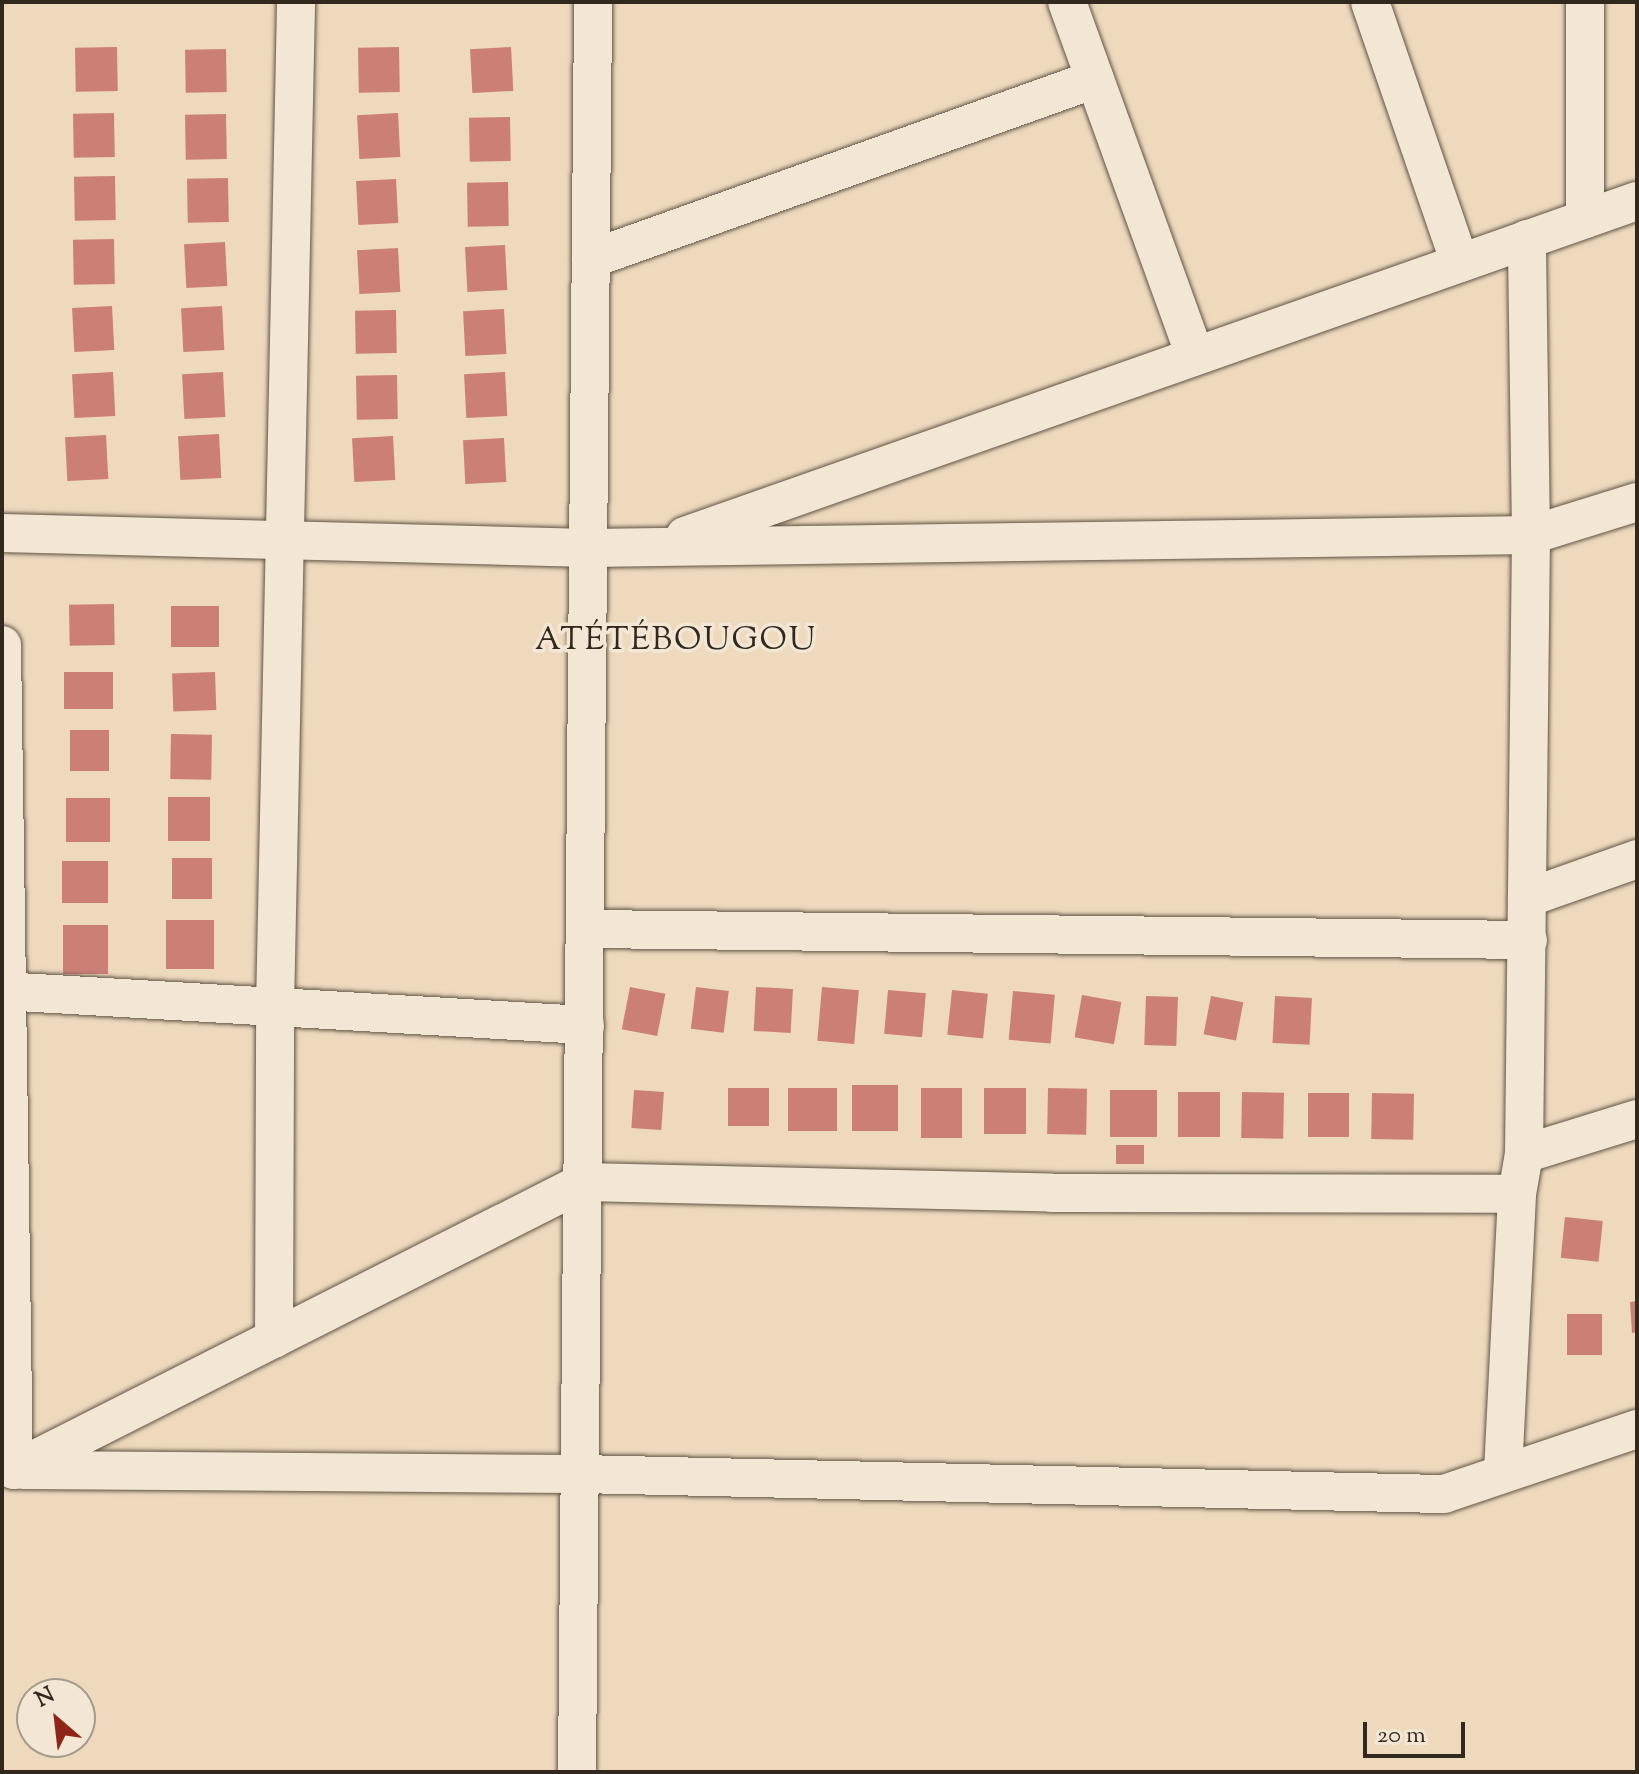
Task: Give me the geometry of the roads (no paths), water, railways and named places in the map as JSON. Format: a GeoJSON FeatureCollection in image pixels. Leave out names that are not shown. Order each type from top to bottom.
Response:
{"type":"FeatureCollection","features":[{"type":"Feature","properties":{"kind":"street"},"geometry":{"type":"LineString","coordinates":[[274,1339],[275,1008],[296,2]]}},
{"type":"Feature","properties":{"kind":"street"},"geometry":{"type":"LineString","coordinates":[[577,1772],[588,929],[593,2]]}},
{"type":"Feature","properties":{"kind":"street"},"geometry":{"type":"LineString","coordinates":[[1067,2],[1195,356]]}},
{"type":"Feature","properties":{"kind":"street"},"geometry":{"type":"LineString","coordinates":[[1370,2],[1460,263]]}},
{"type":"Feature","properties":{"kind":"street"},"geometry":{"type":"LineString","coordinates":[[1585,2],[1585,219]]}},
{"type":"Feature","properties":{"kind":"street"},"geometry":{"type":"LineString","coordinates":[[591,259],[1095,79]]}},
{"type":"Feature","properties":{"kind":"street"},"geometry":{"type":"LineString","coordinates":[[653,547],[1637,201]]}},
{"type":"Feature","properties":{"kind":"street"},"geometry":{"type":"LineString","coordinates":[[1503,1472],[1517,1194],[1524,1154],[1531,535],[1527,239]]}},
{"type":"Feature","properties":{"kind":"street"},"geometry":{"type":"LineString","coordinates":[[2,533],[589,548],[1531,535],[1637,502]]}},
{"type":"Feature","properties":{"kind":"street"},"geometry":{"type":"LineString","coordinates":[[2,645],[8,1470]]}},
{"type":"Feature","properties":{"kind":"street"},"geometry":{"type":"LineString","coordinates":[[1527,898],[1637,859]]}},
{"type":"Feature","properties":{"kind":"street"},"geometry":{"type":"LineString","coordinates":[[588,929],[1528,940]]}},
{"type":"Feature","properties":{"kind":"street"},"geometry":{"type":"LineString","coordinates":[[5,991],[585,1025]]}},
{"type":"Feature","properties":{"kind":"street"},"geometry":{"type":"LineString","coordinates":[[1524,1154],[1637,1119]]}},
{"type":"Feature","properties":{"kind":"street"},"geometry":{"type":"LineString","coordinates":[[8,1470],[584,1182],[1051,1193],[1517,1194]]}},
{"type":"Feature","properties":{"kind":"street"},"geometry":{"type":"LineString","coordinates":[[8,1470],[580,1474],[1444,1494],[1637,1429]]}},
{"type":"Feature","properties":{"kind":"district","name":"ATÉTÉBOUGOU"},"geometry":{"type":"Point","coordinates":[676,641]}}]}
